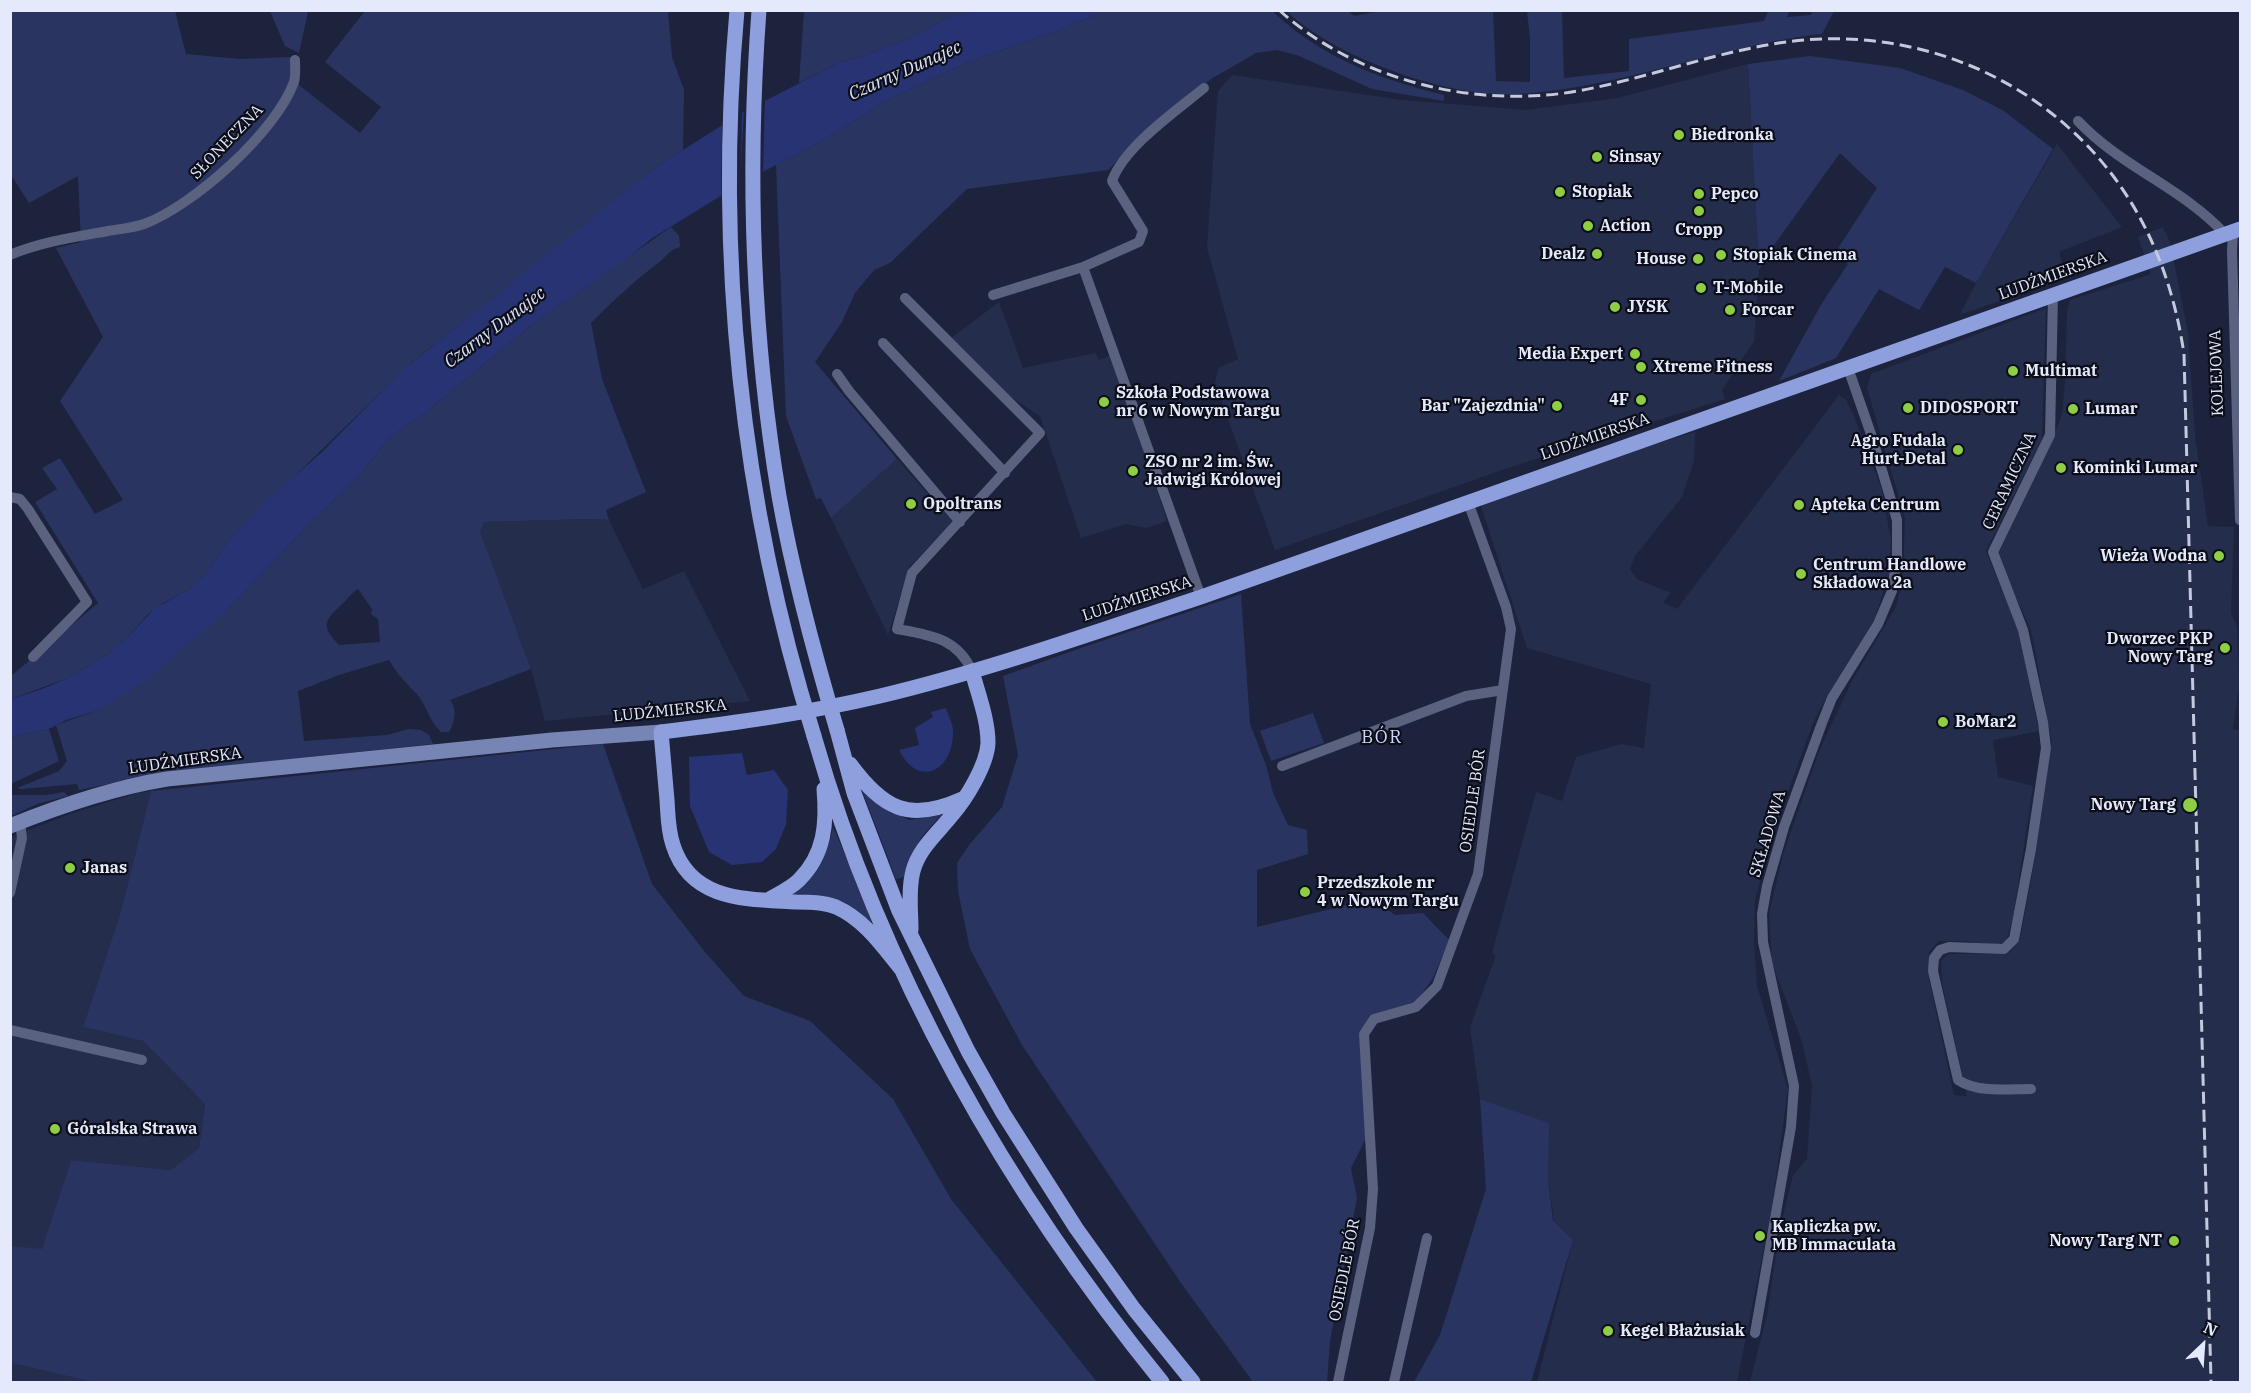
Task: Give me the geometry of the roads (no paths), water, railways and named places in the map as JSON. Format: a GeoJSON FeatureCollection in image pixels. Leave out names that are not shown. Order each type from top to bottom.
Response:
{"type":"FeatureCollection","features":[{"type":"Feature","properties":{"kind":"main road"},"geometry":{"type":"LineString","coordinates":[[737,10],[732,112],[732,237],[736,329],[747,430],[759,520],[776,598],[789,654],[822,765],[860,871],[902,970],[956,1078],[1008,1167],[1078,1272],[1162,1383]]}},
{"type":"Feature","properties":{"kind":"main road"},"geometry":{"type":"LineString","coordinates":[[759,10],[754,96],[753,192],[755,267],[764,381],[779,496],[789,545],[809,630],[843,754],[866,824],[912,939],[968,1051],[1048,1185],[1121,1292],[1193,1383]]}},
{"type":"Feature","properties":{"kind":"main road","name":"LUDŹMIERSKA"},"geometry":{"type":"LineString","coordinates":[[15,824],[59,806],[108,791],[167,779],[552,740],[661,732],[757,720],[846,704],[972,671],[1201,597],[2233,232]]}},
{"type":"Feature","properties":{"kind":"main road"},"geometry":{"type":"LineString","coordinates":[[912,939],[910,887],[913,869],[923,849],[951,817],[983,765],[988,742],[987,728],[972,671]]}},
{"type":"Feature","properties":{"kind":"main road"},"geometry":{"type":"LineString","coordinates":[[661,732],[670,833],[678,858],[694,879],[717,893],[735,898],[821,903],[836,907],[871,932],[902,970]]}},
{"type":"Feature","properties":{"kind":"main road"},"geometry":{"type":"LineString","coordinates":[[843,754],[874,794],[898,808],[927,812],[962,799]]}},
{"type":"Feature","properties":{"kind":"main road"},"geometry":{"type":"LineString","coordinates":[[768,900],[798,881],[818,855],[826,816],[822,765]]}},
{"type":"Feature","properties":{"kind":"street","name":"SŁONECZNA"},"geometry":{"type":"LineString","coordinates":[[10,255],[30,247],[142,224],[191,199],[220,175],[255,140],[282,106],[295,81],[296,60]]}},
{"type":"Feature","properties":{"kind":"street"},"geometry":{"type":"LineString","coordinates":[[993,295],[1083,267],[1139,242],[1143,231],[1112,181],[1116,168],[1157,125],[1204,88]]}},
{"type":"Feature","properties":{"kind":"street"},"geometry":{"type":"LineString","coordinates":[[2078,121],[2099,144],[2233,232]]}},
{"type":"Feature","properties":{"kind":"street","name":"KOLEJOWA"},"geometry":{"type":"LineString","coordinates":[[2233,232],[2241,520]]}},
{"type":"Feature","properties":{"kind":"street"},"geometry":{"type":"LineString","coordinates":[[1083,267],[1201,597]]}},
{"type":"Feature","properties":{"kind":"street","name":"CERAMICZNA"},"geometry":{"type":"LineString","coordinates":[[2031,1089],[1986,1089],[1967,1086],[1958,1080],[1933,971],[1934,958],[1940,950],[1949,947],[2004,949],[2014,939],[2031,849],[2046,748],[2043,722],[2023,630],[1993,552],[2050,435],[2053,295]]}},
{"type":"Feature","properties":{"kind":"street"},"geometry":{"type":"LineString","coordinates":[[905,297],[1040,433],[912,573],[897,629],[926,635],[956,648],[972,671]]}},
{"type":"Feature","properties":{"kind":"street"},"geometry":{"type":"LineString","coordinates":[[883,343],[1005,472]]}},
{"type":"Feature","properties":{"kind":"street","name":"SKŁADOWA"},"geometry":{"type":"LineString","coordinates":[[1755,1333],[1791,1127],[1794,1086],[1763,942],[1762,914],[1767,886],[1784,827],[1832,698],[1878,624],[1892,591],[1897,555],[1896,520],[1871,434],[1848,368]]}},
{"type":"Feature","properties":{"kind":"street"},"geometry":{"type":"LineString","coordinates":[[837,374],[960,522]]}},
{"type":"Feature","properties":{"kind":"street"},"geometry":{"type":"LineString","coordinates":[[10,497],[20,499],[28,509],[87,602],[33,657]]}},
{"type":"Feature","properties":{"kind":"street","name":"OSIEDLE BÓR"},"geometry":{"type":"LineString","coordinates":[[1338,1383],[1370,1228],[1373,1189],[1364,1034],[1374,1019],[1416,1007],[1437,986],[1478,874],[1511,630],[1506,607],[1468,502]]}},
{"type":"Feature","properties":{"kind":"street"},"geometry":{"type":"LineString","coordinates":[[1282,766],[1466,696],[1503,690]]}},
{"type":"Feature","properties":{"kind":"street"},"geometry":{"type":"LineString","coordinates":[[10,893],[22,838],[15,824]]}},
{"type":"Feature","properties":{"kind":"street"},"geometry":{"type":"LineString","coordinates":[[10,1030],[141,1060]]}},
{"type":"Feature","properties":{"kind":"street"},"geometry":{"type":"LineString","coordinates":[[1394,1383],[1427,1238]]}},
{"type":"Feature","properties":{"kind":"water","name":"Czarny Dunajec"},"geometry":{"type":"Polygon","coordinates":[[[973,11],[1105,11],[1065,28],[971,61],[891,98],[813,146],[743,182],[651,239],[533,324],[421,416],[390,437],[357,478],[310,523],[226,611],[146,681],[96,711],[66,720],[49,729],[11,737],[11,699],[68,678],[105,656],[128,637],[154,609],[189,589],[203,577],[230,539],[265,502],[322,452],[405,368],[656,167],[743,112],[839,63],[913,37],[945,19],[973,11]]]}},
{"type":"Feature","properties":{"kind":"water"},"geometry":{"type":"Polygon","coordinates":[[[946,708],[953,731],[948,756],[942,765],[934,770],[925,772],[916,769],[907,762],[899,750],[919,745],[915,728],[933,717],[931,712],[946,708]]]}},
{"type":"Feature","properties":{"kind":"water"},"geometry":{"type":"Polygon","coordinates":[[[742,753],[747,775],[774,770],[788,790],[786,824],[776,849],[762,862],[732,865],[709,852],[690,806],[689,757],[742,753]]]}},
{"type":"Feature","properties":{"kind":"railway"},"geometry":{"type":"LineString","coordinates":[[1279,10],[1310,35],[1381,72],[1420,84],[1459,92],[1499,96],[1539,96],[1578,91],[1747,49],[1804,40],[1876,41],[1911,47],[1979,69],[2041,105],[2092,151],[2131,202],[2159,259],[2170,290],[2184,354],[2211,1382]]}},
{"type":"Feature","properties":{"kind":"place","name":"Biedronka"},"geometry":{"type":"Point","coordinates":[1679,135]}},
{"type":"Feature","properties":{"kind":"place","name":"Sinsay"},"geometry":{"type":"Point","coordinates":[1597,157]}},
{"type":"Feature","properties":{"kind":"place","name":"Stopiak"},"geometry":{"type":"Point","coordinates":[1560,192]}},
{"type":"Feature","properties":{"kind":"place","name":"Pepco"},"geometry":{"type":"Point","coordinates":[1699,194]}},
{"type":"Feature","properties":{"kind":"place","name":"Cropp"},"geometry":{"type":"Point","coordinates":[1699,211]}},
{"type":"Feature","properties":{"kind":"place","name":"Action"},"geometry":{"type":"Point","coordinates":[1588,226]}},
{"type":"Feature","properties":{"kind":"place","name":"Dealz"},"geometry":{"type":"Point","coordinates":[1597,254]}},
{"type":"Feature","properties":{"kind":"place","name":"Stopiak Cinema"},"geometry":{"type":"Point","coordinates":[1721,255]}},
{"type":"Feature","properties":{"kind":"place","name":"House"},"geometry":{"type":"Point","coordinates":[1698,259]}},
{"type":"Feature","properties":{"kind":"place","name":"T-Mobile"},"geometry":{"type":"Point","coordinates":[1701,288]}},
{"type":"Feature","properties":{"kind":"place","name":"JYSK"},"geometry":{"type":"Point","coordinates":[1615,307]}},
{"type":"Feature","properties":{"kind":"place","name":"Forcar"},"geometry":{"type":"Point","coordinates":[1730,310]}},
{"type":"Feature","properties":{"kind":"place","name":"Media Expert"},"geometry":{"type":"Point","coordinates":[1635,354]}},
{"type":"Feature","properties":{"kind":"place","name":"Xtreme Fitness"},"geometry":{"type":"Point","coordinates":[1641,367]}},
{"type":"Feature","properties":{"kind":"place","name":"Multimat"},"geometry":{"type":"Point","coordinates":[2013,371]}},
{"type":"Feature","properties":{"kind":"place","name":"4F"},"geometry":{"type":"Point","coordinates":[1641,400]}},
{"type":"Feature","properties":{"kind":"place","name":"Szkoła Podstawowa nr 6 w Nowym Targu"},"geometry":{"type":"Point","coordinates":[1104,402]}},
{"type":"Feature","properties":{"kind":"place","name":"Bar \"Zajezdnia\""},"geometry":{"type":"Point","coordinates":[1557,406]}},
{"type":"Feature","properties":{"kind":"place","name":"DIDOSPORT"},"geometry":{"type":"Point","coordinates":[1908,408]}},
{"type":"Feature","properties":{"kind":"place","name":"Lumar"},"geometry":{"type":"Point","coordinates":[2073,409]}},
{"type":"Feature","properties":{"kind":"place","name":"Agro Fudala Hurt-Detal"},"geometry":{"type":"Point","coordinates":[1958,450]}},
{"type":"Feature","properties":{"kind":"place","name":"Kominki Lumar"},"geometry":{"type":"Point","coordinates":[2061,468]}},
{"type":"Feature","properties":{"kind":"place","name":"ZSO nr 2 im. Św. Jadwigi Królowej"},"geometry":{"type":"Point","coordinates":[1133,471]}},
{"type":"Feature","properties":{"kind":"place","name":"Opoltrans"},"geometry":{"type":"Point","coordinates":[911,504]}},
{"type":"Feature","properties":{"kind":"place","name":"Apteka Centrum"},"geometry":{"type":"Point","coordinates":[1799,505]}},
{"type":"Feature","properties":{"kind":"place","name":"Wieża Wodna"},"geometry":{"type":"Point","coordinates":[2219,556]}},
{"type":"Feature","properties":{"kind":"place","name":"Centrum Handlowe Składowa 2a"},"geometry":{"type":"Point","coordinates":[1801,574]}},
{"type":"Feature","properties":{"kind":"place","name":"Dworzec PKP Nowy Targ"},"geometry":{"type":"Point","coordinates":[2225,648]}},
{"type":"Feature","properties":{"kind":"place","name":"BoMar2"},"geometry":{"type":"Point","coordinates":[1943,722]}},
{"type":"Feature","properties":{"kind":"place","name":"Nowy Targ"},"geometry":{"type":"Point","coordinates":[2190,805]}},
{"type":"Feature","properties":{"kind":"place","name":"Janas"},"geometry":{"type":"Point","coordinates":[70,868]}},
{"type":"Feature","properties":{"kind":"place","name":"Przedszkole nr 4 w Nowym Targu"},"geometry":{"type":"Point","coordinates":[1305,892]}},
{"type":"Feature","properties":{"kind":"place","name":"Góralska Strawa"},"geometry":{"type":"Point","coordinates":[55,1129]}},
{"type":"Feature","properties":{"kind":"place","name":"Kapliczka pw. MB Immaculata"},"geometry":{"type":"Point","coordinates":[1760,1236]}},
{"type":"Feature","properties":{"kind":"place","name":"Nowy Targ NT"},"geometry":{"type":"Point","coordinates":[2174,1241]}},
{"type":"Feature","properties":{"kind":"place","name":"Kegel Błażusiak"},"geometry":{"type":"Point","coordinates":[1608,1331]}},
{"type":"Feature","properties":{"kind":"district","name":"BÓR"},"geometry":{"type":"Point","coordinates":[1382,738]}}]}
